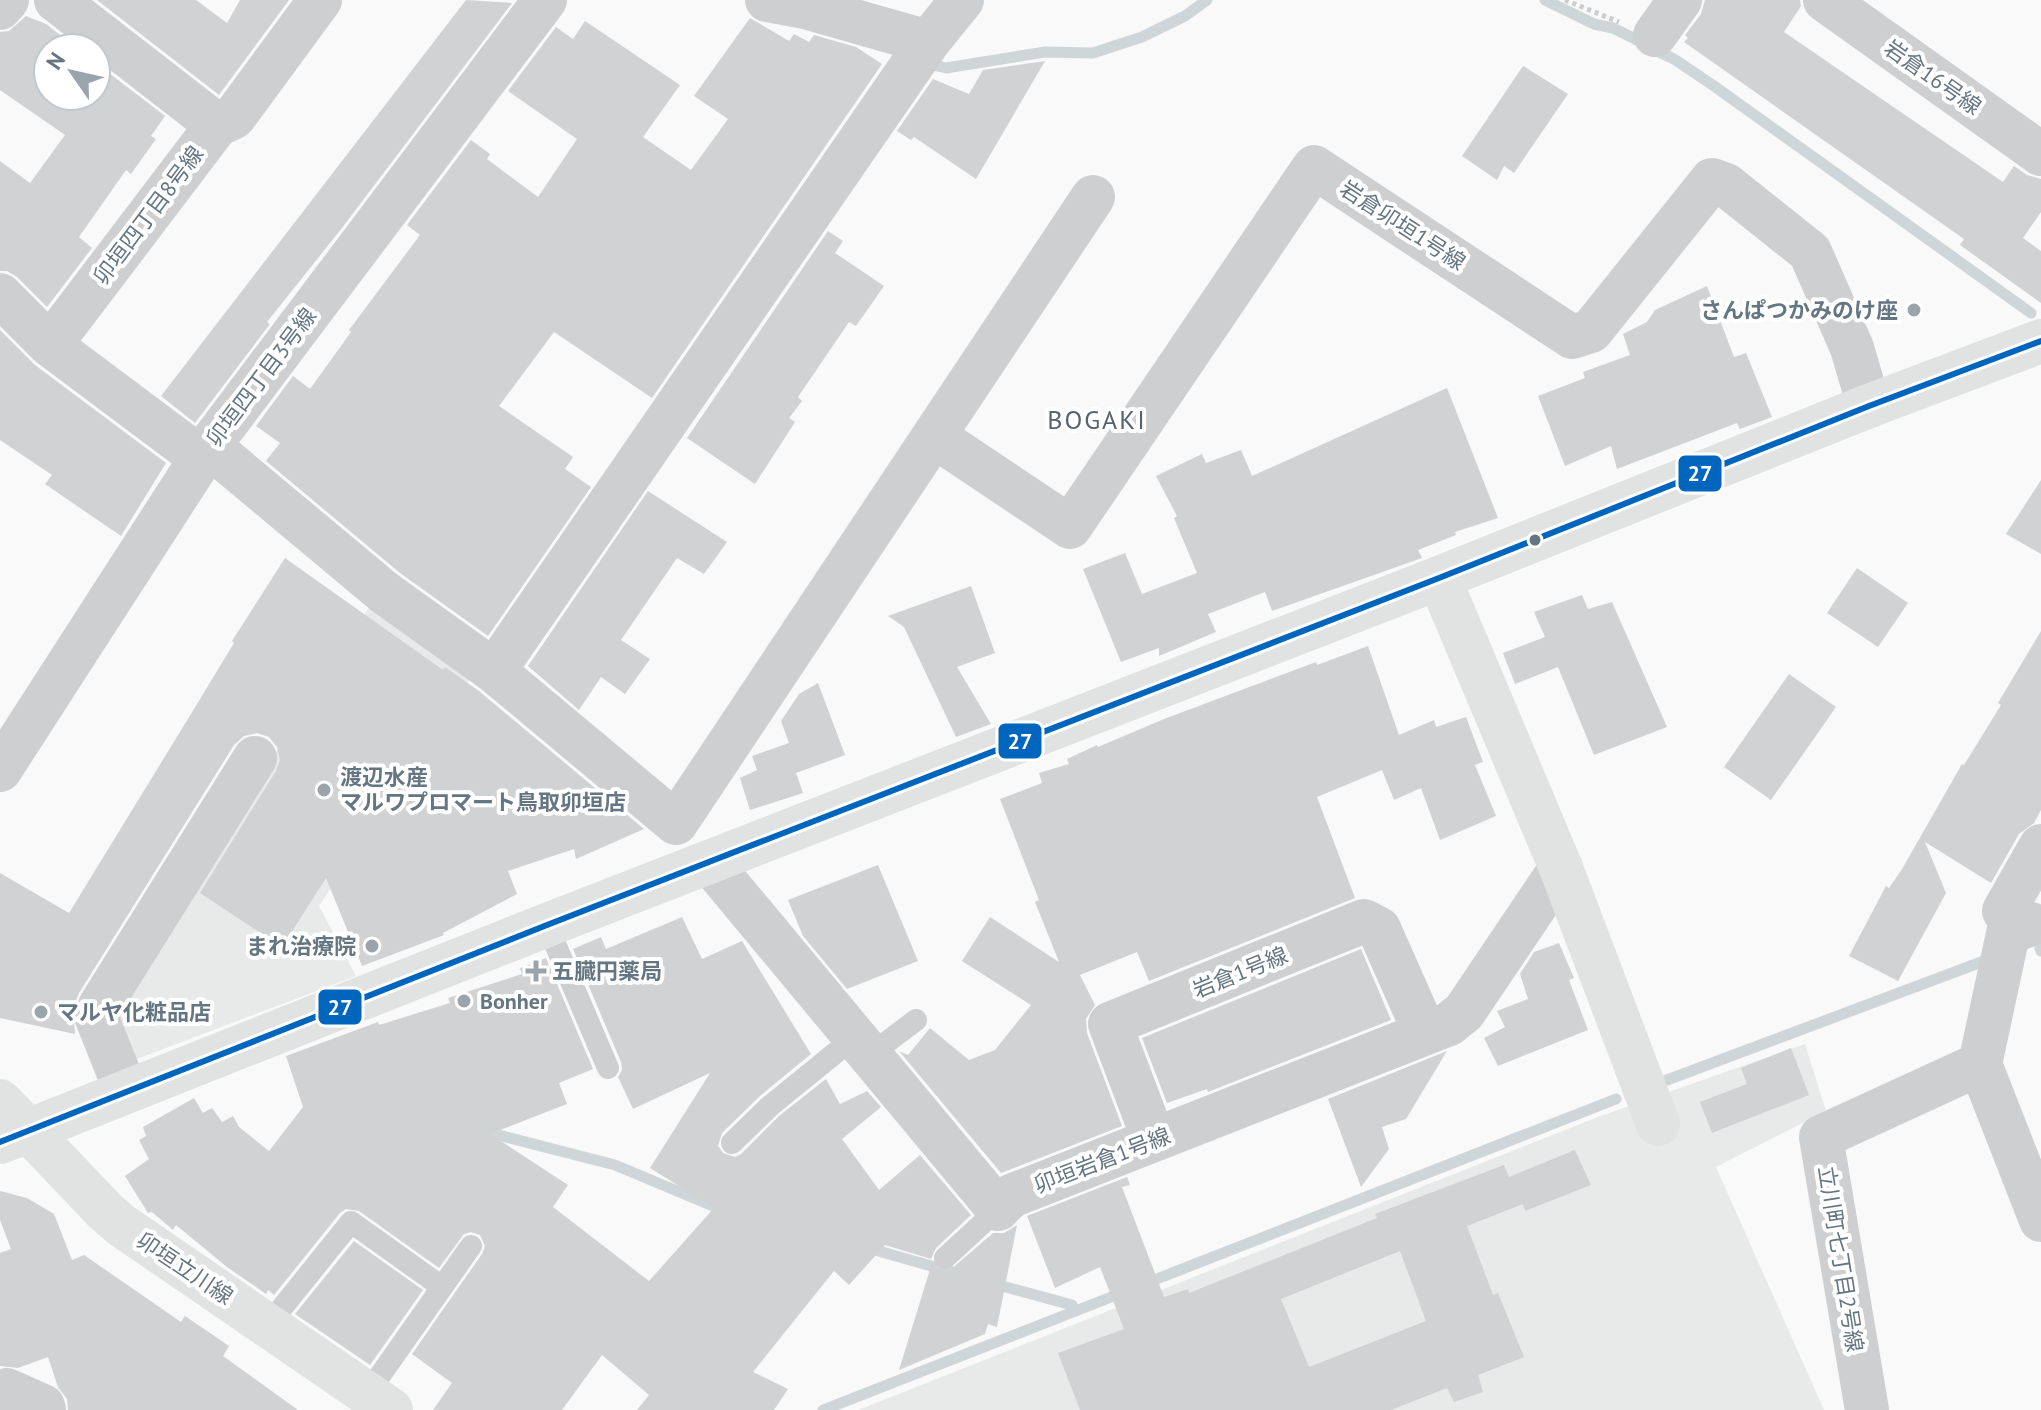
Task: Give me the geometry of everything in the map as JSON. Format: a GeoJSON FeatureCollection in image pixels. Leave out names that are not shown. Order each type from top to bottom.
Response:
{"type":"FeatureCollection","features":[{"type":"Feature","properties":{"kind":"main road"},"geometry":{"type":"LineString","coordinates":[[9,1125],[126,1091],[2041,341]]}},
{"type":"Feature","properties":{"kind":"main road"},"geometry":{"type":"LineString","coordinates":[[1439,578],[1561,868],[1658,1124]]}},
{"type":"Feature","properties":{"kind":"main road","name":"卯垣立川線"},"geometry":{"type":"LineString","coordinates":[[9,1125],[121,1225],[268,1325],[375,1403]]}},
{"type":"Feature","properties":{"kind":"street"},"geometry":{"type":"LineString","coordinates":[[0,8],[7,0]]}},
{"type":"Feature","properties":{"kind":"street","name":"卯垣四丁目8号線"},"geometry":{"type":"LineString","coordinates":[[50,345],[217,125],[56,0]]}},
{"type":"Feature","properties":{"kind":"street"},"geometry":{"type":"LineString","coordinates":[[217,125],[234,117],[320,0]]}},
{"type":"Feature","properties":{"kind":"street","name":"卯垣四丁目3号線"},"geometry":{"type":"LineString","coordinates":[[0,770],[205,452],[545,0]]}},
{"type":"Feature","properties":{"kind":"street"},"geometry":{"type":"LineString","coordinates":[[767,0],[809,8],[928,42]]}},
{"type":"Feature","properties":{"kind":"street"},"geometry":{"type":"LineString","coordinates":[[494,671],[928,42],[962,0]]}},
{"type":"Feature","properties":{"kind":"street"},"geometry":{"type":"LineString","coordinates":[[1655,35],[1680,0]]}},
{"type":"Feature","properties":{"kind":"street","name":"岩倉16号線"},"geometry":{"type":"LineString","coordinates":[[1825,0],[2041,154]]}},
{"type":"Feature","properties":{"kind":"street","name":"岩倉卯垣1号線"},"geometry":{"type":"LineString","coordinates":[[934,436],[1070,527],[1314,167],[1572,337],[1591,331],[1712,180],[1726,185],[1810,252],[1852,348],[1869,406]]}},
{"type":"Feature","properties":{"kind":"street"},"geometry":{"type":"LineString","coordinates":[[3,305],[50,345],[205,452],[385,593],[494,671],[676,823],[1093,197]]}},
{"type":"Feature","properties":{"kind":"street"},"geometry":{"type":"LineString","coordinates":[[126,1091],[96,1016],[255,758]]}},
{"type":"Feature","properties":{"kind":"street"},"geometry":{"type":"LineString","coordinates":[[2041,846],[2004,911],[2026,920],[1980,1064],[2041,1220]]}},
{"type":"Feature","properties":{"kind":"street"},"geometry":{"type":"LineString","coordinates":[[710,863],[998,1209]]}},
{"type":"Feature","properties":{"kind":"street","name":"卯垣岩倉1号線"},"geometry":{"type":"LineString","coordinates":[[998,1209],[1011,1196],[1449,1024],[1464,1012],[1561,868]]}},
{"type":"Feature","properties":{"kind":"street","name":"岩倉1号線"},"geometry":{"type":"LineString","coordinates":[[1154,1140],[1110,1024],[1364,921],[1379,929],[1425,1033]]}},
{"type":"Feature","properties":{"kind":"street","name":"立川町七丁目2号線"},"geometry":{"type":"LineString","coordinates":[[1867,1410],[1821,1137],[1980,1064]]}},
{"type":"Feature","properties":{"kind":"street"},"geometry":{"type":"LineString","coordinates":[[0,1393],[7,1390],[43,1406],[44,1410]]}},
{"type":"Feature","properties":{"kind":"lane"},"geometry":{"type":"LineString","coordinates":[[547,925],[608,1068]]}},
{"type":"Feature","properties":{"kind":"lane"},"geometry":{"type":"LineString","coordinates":[[732,1143],[770,1106],[862,1046],[916,1020]]}},
{"type":"Feature","properties":{"kind":"lane"},"geometry":{"type":"LineString","coordinates":[[945,1258],[998,1209]]}},
{"type":"Feature","properties":{"kind":"lane"},"geometry":{"type":"LineString","coordinates":[[268,1325],[351,1222],[442,1287]]}},
{"type":"Feature","properties":{"kind":"lane"},"geometry":{"type":"LineString","coordinates":[[375,1403],[442,1287],[471,1246]]}},
{"type":"Feature","properties":{"kind":"path"},"geometry":{"type":"LineString","coordinates":[[1565,0],[1600,17],[1655,35]]}},
{"type":"Feature","properties":{"kind":"shaded area","name":"渡辺水産 マルワプロマート鳥取卯垣店"},"geometry":{"type":"Polygon","coordinates":[[[374,600],[473,674],[319,906],[356,976],[129,1062],[108,1012],[374,600]]]}},
{"type":"Feature","properties":{"kind":"shaded area"},"geometry":{"type":"Polygon","coordinates":[[[1805,1044],[1826,1111],[1716,1167],[1824,1410],[858,1410],[1598,1117],[1805,1044]]]}},
{"type":"Feature","properties":{"kind":"building"},"geometry":{"type":"Polygon","coordinates":[[[97,0],[196,0],[227,23],[240,0],[289,0],[219,95],[97,0]]]}},
{"type":"Feature","properties":{"kind":"building"},"geometry":{"type":"Polygon","coordinates":[[[466,0],[512,3],[267,322],[270,324],[195,423],[161,396],[466,0]]]}},
{"type":"Feature","properties":{"kind":"building"},"geometry":{"type":"Polygon","coordinates":[[[1705,0],[1800,0],[1801,6],[1784,32],[2003,182],[2014,166],[2027,175],[2041,179],[2041,212],[2023,238],[2041,251],[2041,303],[1960,245],[1964,239],[1684,42],[1688,38],[1685,35],[1701,14],[1705,0]]]}},
{"type":"Feature","properties":{"kind":"building"},"geometry":{"type":"Polygon","coordinates":[[[26,16],[56,32],[32,32],[32,112],[112,112],[112,75],[165,116],[151,136],[156,139],[131,174],[126,170],[79,237],[92,248],[47,307],[17,277],[0,271],[0,161],[30,183],[65,135],[0,90],[0,32],[9,31],[26,16]]]}},
{"type":"Feature","properties":{"kind":"building"},"geometry":{"type":"Polygon","coordinates":[[[750,18],[789,41],[794,34],[809,42],[814,35],[856,47],[882,64],[652,398],[554,332],[499,406],[573,457],[565,469],[591,487],[488,636],[400,573],[266,461],[280,443],[256,426],[293,376],[310,389],[351,332],[349,330],[420,235],[407,225],[471,140],[490,154],[487,159],[538,197],[577,139],[508,91],[556,27],[573,39],[585,21],[680,85],[643,137],[691,170],[728,119],[694,96],[750,18]]]}},
{"type":"Feature","properties":{"kind":"building"},"geometry":{"type":"Polygon","coordinates":[[[1045,61],[976,179],[914,137],[911,140],[897,131],[933,79],[969,94],[983,70],[1045,61]]]}},
{"type":"Feature","properties":{"kind":"building"},"geometry":{"type":"Polygon","coordinates":[[[1523,66],[1568,94],[1514,173],[1504,166],[1497,180],[1462,156],[1523,66]]]}},
{"type":"Feature","properties":{"kind":"building"},"geometry":{"type":"Polygon","coordinates":[[[828,231],[843,241],[835,253],[884,286],[856,326],[849,322],[798,397],[802,401],[789,418],[795,422],[755,484],[687,438],[828,231]]]}},
{"type":"Feature","properties":{"kind":"building"},"geometry":{"type":"Polygon","coordinates":[[[1707,286],[1734,357],[1746,353],[1772,417],[1740,429],[1737,423],[1617,469],[1611,446],[1565,466],[1538,396],[1585,378],[1583,372],[1630,355],[1623,334],[1647,322],[1655,310],[1707,286]]]}},
{"type":"Feature","properties":{"kind":"building"},"geometry":{"type":"Polygon","coordinates":[[[0,330],[35,365],[166,463],[121,536],[45,484],[52,475],[0,440],[0,330]]]}},
{"type":"Feature","properties":{"kind":"building"},"geometry":{"type":"Polygon","coordinates":[[[1447,388],[1498,518],[1455,532],[1456,535],[1418,550],[1422,558],[1272,611],[1265,592],[1208,614],[1216,632],[1159,656],[1159,648],[1121,662],[1083,569],[1125,553],[1142,594],[1197,573],[1174,518],[1177,516],[1156,476],[1202,454],[1206,463],[1241,450],[1252,476],[1447,388]]]}},
{"type":"Feature","properties":{"kind":"building"},"geometry":{"type":"Polygon","coordinates":[[[2041,480],[2041,554],[2006,534],[2041,480]]]}},
{"type":"Feature","properties":{"kind":"building"},"geometry":{"type":"Polygon","coordinates":[[[648,491],[727,542],[704,574],[677,558],[621,640],[650,659],[625,694],[601,677],[579,710],[528,666],[648,491]]]}},
{"type":"Feature","properties":{"kind":"building"},"geometry":{"type":"Polygon","coordinates":[[[285,558],[443,670],[445,667],[479,691],[644,829],[576,859],[574,849],[508,871],[517,894],[444,935],[362,966],[326,878],[282,947],[200,893],[280,760],[277,747],[269,737],[257,733],[244,736],[234,745],[79,993],[73,1008],[75,1034],[0,1018],[0,873],[69,913],[285,558]]]}},
{"type":"Feature","properties":{"kind":"building"},"geometry":{"type":"Polygon","coordinates":[[[1857,568],[1908,603],[1878,647],[1827,613],[1857,568]]]}},
{"type":"Feature","properties":{"kind":"building"},"geometry":{"type":"Polygon","coordinates":[[[971,586],[995,653],[957,667],[991,724],[956,737],[904,627],[888,616],[971,586]]]}},
{"type":"Feature","properties":{"kind":"building"},"geometry":{"type":"Polygon","coordinates":[[[1582,595],[1588,609],[1612,602],[1667,727],[1594,755],[1558,667],[1515,684],[1503,653],[1545,637],[1534,612],[1582,595]]]}},
{"type":"Feature","properties":{"kind":"building"},"geometry":{"type":"Polygon","coordinates":[[[2041,631],[2041,810],[2034,823],[2019,834],[1991,883],[1925,842],[1946,893],[1898,981],[1849,956],[1886,886],[1889,888],[1902,869],[1962,764],[2001,705],[1998,703],[2041,631]]]}},
{"type":"Feature","properties":{"kind":"building"},"geometry":{"type":"Polygon","coordinates":[[[1368,646],[1399,735],[1434,720],[1436,727],[1466,717],[1483,762],[1475,765],[1496,816],[1440,840],[1421,788],[1394,800],[1382,770],[1317,797],[1355,898],[1149,981],[1137,952],[1080,975],[1095,1005],[1086,1019],[1087,1033],[1122,1126],[1001,1173],[899,1051],[908,1055],[930,1028],[969,1060],[995,1050],[1031,1005],[962,961],[990,917],[1059,962],[1000,799],[1042,783],[1039,773],[1069,764],[1067,759],[1097,745],[1316,662],[1317,665],[1368,646]]]}},
{"type":"Feature","properties":{"kind":"building"},"geometry":{"type":"Polygon","coordinates":[[[1789,674],[1836,707],[1771,800],[1724,767],[1789,674]]]}},
{"type":"Feature","properties":{"kind":"building"},"geometry":{"type":"Polygon","coordinates":[[[818,683],[845,755],[796,773],[803,793],[750,810],[740,778],[757,770],[752,756],[789,743],[781,721],[799,694],[818,683]]]}},
{"type":"Feature","properties":{"kind":"building"},"geometry":{"type":"Polygon","coordinates":[[[878,865],[918,961],[847,989],[803,936],[788,900],[878,865]]]}},
{"type":"Feature","properties":{"kind":"building"},"geometry":{"type":"Polygon","coordinates":[[[682,917],[702,959],[742,941],[811,1054],[760,1096],[722,1133],[718,1146],[723,1153],[735,1157],[741,1154],[779,1116],[826,1079],[840,1104],[867,1091],[881,1107],[842,1139],[879,1190],[920,1155],[971,1215],[936,1248],[931,1259],[885,1245],[849,1285],[834,1271],[753,1372],[788,1389],[774,1410],[637,1410],[649,1395],[602,1355],[562,1410],[433,1410],[452,1383],[412,1354],[482,1254],[485,1246],[480,1235],[471,1232],[464,1234],[439,1268],[359,1211],[346,1209],[274,1295],[268,1290],[266,1294],[176,1225],[173,1230],[152,1212],[148,1213],[125,1176],[149,1159],[139,1140],[146,1136],[143,1127],[194,1098],[203,1113],[212,1108],[222,1122],[233,1116],[239,1127],[269,1151],[303,1107],[286,1056],[378,1022],[379,1025],[450,1003],[448,998],[522,974],[520,968],[546,958],[593,1069],[559,1083],[567,1104],[490,1134],[568,1185],[553,1207],[649,1281],[714,1208],[650,1168],[710,1073],[633,1109],[618,1077],[622,1070],[621,1062],[573,949],[601,937],[606,949],[682,917]]]}},
{"type":"Feature","properties":{"kind":"building"},"geometry":{"type":"Polygon","coordinates":[[[1559,943],[1574,978],[1569,980],[1588,1030],[1498,1066],[1484,1038],[1505,1027],[1497,1011],[1528,999],[1520,974],[1534,952],[1559,943]]]}},
{"type":"Feature","properties":{"kind":"building"},"geometry":{"type":"Polygon","coordinates":[[[1361,949],[1391,1020],[1208,1092],[1207,1089],[1167,1103],[1142,1038],[1361,949]]]}},
{"type":"Feature","properties":{"kind":"building"},"geometry":{"type":"Polygon","coordinates":[[[1791,1048],[1809,1095],[1712,1133],[1700,1102],[1747,1084],[1741,1068],[1791,1048]]]}},
{"type":"Feature","properties":{"kind":"building"},"geometry":{"type":"Polygon","coordinates":[[[1447,1051],[1406,1119],[1382,1127],[1389,1149],[1361,1187],[1328,1099],[1447,1051]]]}},
{"type":"Feature","properties":{"kind":"building"},"geometry":{"type":"Polygon","coordinates":[[[1575,1150],[1591,1185],[1525,1211],[1523,1204],[1467,1226],[1493,1295],[1498,1293],[1524,1357],[1478,1375],[1483,1392],[1454,1402],[1447,1388],[1391,1410],[1080,1410],[1058,1353],[1124,1329],[1100,1267],[1055,1288],[1027,1216],[1127,1177],[1130,1185],[1122,1187],[1164,1297],[1188,1289],[1189,1293],[1377,1218],[1375,1214],[1504,1165],[1509,1177],[1575,1150]],[[1400,1251],[1281,1299],[1309,1367],[1426,1321],[1400,1251]]]}},
{"type":"Feature","properties":{"kind":"building"},"geometry":{"type":"Polygon","coordinates":[[[0,1191],[27,1198],[54,1214],[72,1260],[84,1255],[181,1322],[185,1316],[229,1346],[223,1356],[298,1410],[68,1410],[67,1399],[58,1387],[48,1357],[18,1368],[0,1366],[0,1253],[11,1249],[0,1220],[0,1191]]]}},
{"type":"Feature","properties":{"kind":"building"},"geometry":{"type":"Polygon","coordinates":[[[1017,1225],[997,1327],[988,1324],[985,1334],[899,1370],[932,1263],[940,1271],[949,1271],[993,1233],[1004,1233],[1017,1225]]]}},
{"type":"Feature","properties":{"kind":"building"},"geometry":{"type":"Polygon","coordinates":[[[354,1241],[423,1290],[370,1365],[295,1314],[354,1241]]]}},
{"type":"Feature","properties":{"kind":"waterway"},"geometry":{"type":"LineString","coordinates":[[933,65],[946,68],[1045,52],[1093,53],[1142,37],[1185,16],[1207,0]]}},
{"type":"Feature","properties":{"kind":"waterway"},"geometry":{"type":"LineString","coordinates":[[1545,0],[1594,24],[1613,28],[1637,40]]}},
{"type":"Feature","properties":{"kind":"waterway"},"geometry":{"type":"LineString","coordinates":[[1657,51],[1714,86],[2031,313]]}},
{"type":"Feature","properties":{"kind":"waterway"},"geometry":{"type":"LineString","coordinates":[[1667,1080],[1992,958]]}},
{"type":"Feature","properties":{"kind":"waterway"},"geometry":{"type":"LineString","coordinates":[[1144,1284],[1616,1099]]}},
{"type":"Feature","properties":{"kind":"waterway"},"geometry":{"type":"LineString","coordinates":[[479,1130],[615,1165],[720,1209]]}},
{"type":"Feature","properties":{"kind":"waterway"},"geometry":{"type":"LineString","coordinates":[[868,1248],[963,1275]]}},
{"type":"Feature","properties":{"kind":"waterway"},"geometry":{"type":"LineString","coordinates":[[991,1283],[1072,1305]]}},
{"type":"Feature","properties":{"kind":"waterway"},"geometry":{"type":"LineString","coordinates":[[823,1410],[1124,1292]]}},
{"type":"Feature","properties":{"kind":"transit line","name":"27"},"geometry":{"type":"LineString","coordinates":[[0,1142],[2041,341]]}},
{"type":"Feature","properties":{"kind":"place","name":"さんぱつかみのけ座"},"geometry":{"type":"Point","coordinates":[1914,310]}},
{"type":"Feature","properties":{"kind":"place","name":"渡辺水産 マルワプロマート鳥取卯垣店"},"geometry":{"type":"Point","coordinates":[324,790]}},
{"type":"Feature","properties":{"kind":"place","name":"まれ治療院"},"geometry":{"type":"Point","coordinates":[372,946]}},
{"type":"Feature","properties":{"kind":"place","name":"五臓円薬局"},"geometry":{"type":"Point","coordinates":[536,971]}},
{"type":"Feature","properties":{"kind":"place","name":"Bonher"},"geometry":{"type":"Point","coordinates":[464,1001]}},
{"type":"Feature","properties":{"kind":"place","name":"マルヤ化粧品店"},"geometry":{"type":"Point","coordinates":[41,1012]}},
{"type":"Feature","properties":{"kind":"district","name":"BOGAKI"},"geometry":{"type":"Point","coordinates":[1097,419]}}]}
